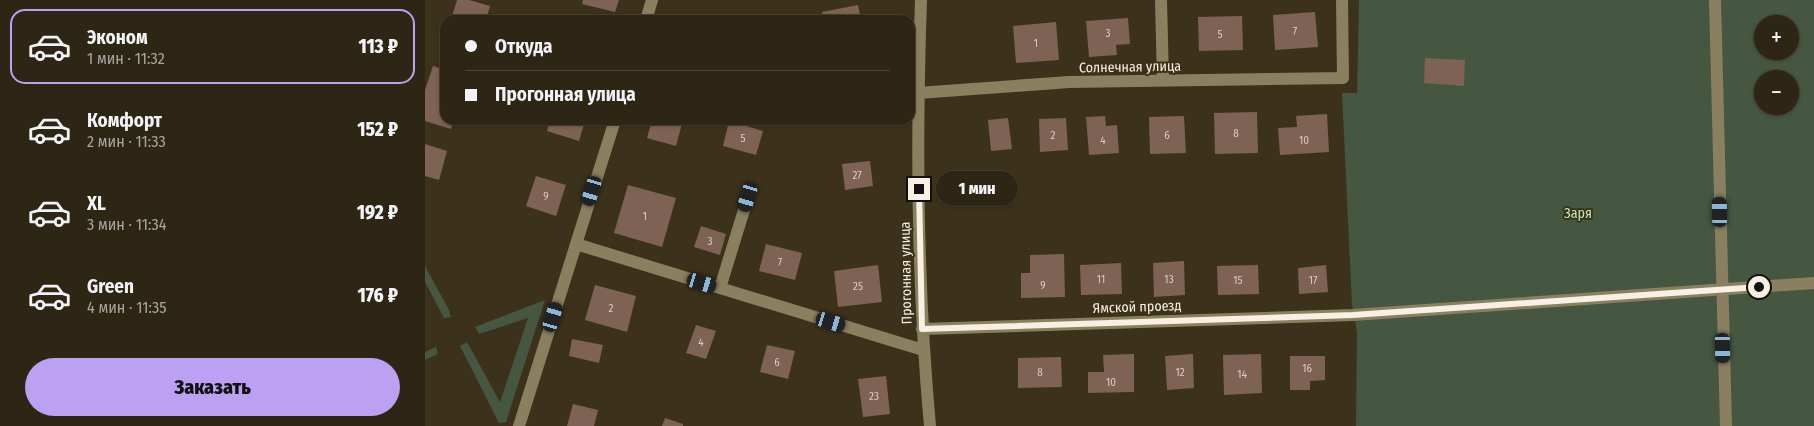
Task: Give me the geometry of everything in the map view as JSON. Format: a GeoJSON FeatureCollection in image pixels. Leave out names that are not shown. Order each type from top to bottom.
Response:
{"type":"FeatureCollection","features":[{"type":"Feature","properties":{"kind":"street"},"geometry":{"type":"LineString","coordinates":[[648,15],[652,0]]}},
{"type":"Feature","properties":{"kind":"street","name":"Прогонная улица"},"geometry":{"type":"LineString","coordinates":[[921,0],[918,93],[922,329],[930,426]]}},
{"type":"Feature","properties":{"kind":"street"},"geometry":{"type":"LineString","coordinates":[[1161,0],[1163,82]]}},
{"type":"Feature","properties":{"kind":"street","name":"Солнечная улица"},"geometry":{"type":"LineString","coordinates":[[918,93],[1069,82],[1343,78],[1342,0]]}},
{"type":"Feature","properties":{"kind":"street"},"geometry":{"type":"LineString","coordinates":[[1715,0],[1726,426]]}},
{"type":"Feature","properties":{"kind":"street"},"geometry":{"type":"LineString","coordinates":[[519,426],[613,125]]}},
{"type":"Feature","properties":{"kind":"street"},"geometry":{"type":"LineString","coordinates":[[720,288],[748,197]]}},
{"type":"Feature","properties":{"kind":"street"},"geometry":{"type":"LineString","coordinates":[[576,244],[923,350]]}},
{"type":"Feature","properties":{"kind":"street","name":"Ямской проезд"},"geometry":{"type":"LineString","coordinates":[[922,329],[1353,315],[1814,283]]}},
{"type":"Feature","properties":{"kind":"green space","name":"Заря"},"geometry":{"type":"Polygon","coordinates":[[[1359,0],[1814,0],[1814,426],[1356,426],[1357,332],[1352,305],[1342,93],[1357,93],[1359,0]]]}},
{"type":"Feature","properties":{"kind":"green space"},"geometry":{"type":"Polygon","coordinates":[[[425,266],[451,317],[444,318],[425,282],[425,266]]]}},
{"type":"Feature","properties":{"kind":"green space"},"geometry":{"type":"Polygon","coordinates":[[[545,300],[506,422],[499,423],[460,346],[467,342],[500,402],[528,318],[479,334],[475,327],[545,300]]]}},
{"type":"Feature","properties":{"kind":"green space"},"geometry":{"type":"Polygon","coordinates":[[[436,347],[438,354],[425,360],[425,352],[436,347]]]}},
{"type":"Feature","properties":{"kind":"building"},"geometry":{"type":"Polygon","coordinates":[[[457,0],[469,0],[490,6],[487,15],[452,15],[457,0]]]}},
{"type":"Feature","properties":{"kind":"building"},"geometry":{"type":"Polygon","coordinates":[[[583,0],[619,0],[615,12],[582,4],[583,0]]]}},
{"type":"Feature","properties":{"kind":"building"},"geometry":{"type":"Polygon","coordinates":[[[858,5],[860,15],[823,15],[822,12],[858,5]]]}},
{"type":"Feature","properties":{"kind":"building"},"geometry":{"type":"Polygon","coordinates":[[[1315,12],[1318,47],[1275,50],[1273,15],[1315,12]]]}},
{"type":"Feature","properties":{"kind":"building"},"geometry":{"type":"Polygon","coordinates":[[[1242,16],[1243,50],[1199,51],[1198,17],[1242,16]]]}},
{"type":"Feature","properties":{"kind":"building"},"geometry":{"type":"Polygon","coordinates":[[[1128,18],[1130,44],[1116,45],[1117,55],[1089,57],[1086,21],[1128,18]]]}},
{"type":"Feature","properties":{"kind":"building"},"geometry":{"type":"Polygon","coordinates":[[[1056,22],[1059,60],[1016,63],[1013,26],[1056,22]]]}},
{"type":"Feature","properties":{"kind":"building"},"geometry":{"type":"Polygon","coordinates":[[[1425,58],[1465,60],[1464,86],[1424,83],[1425,58]]]}},
{"type":"Feature","properties":{"kind":"building"},"geometry":{"type":"Polygon","coordinates":[[[433,66],[440,68],[440,125],[452,125],[451,129],[425,121],[425,90],[433,66]]]}},
{"type":"Feature","properties":{"kind":"building"},"geometry":{"type":"Polygon","coordinates":[[[1257,112],[1258,153],[1215,154],[1214,113],[1257,112]]]}},
{"type":"Feature","properties":{"kind":"building"},"geometry":{"type":"Polygon","coordinates":[[[1327,114],[1329,152],[1280,155],[1278,128],[1297,127],[1296,116],[1327,114]]]}},
{"type":"Feature","properties":{"kind":"building"},"geometry":{"type":"Polygon","coordinates":[[[1105,116],[1106,126],[1117,125],[1119,153],[1089,155],[1086,117],[1105,116]]]}},
{"type":"Feature","properties":{"kind":"building"},"geometry":{"type":"Polygon","coordinates":[[[1184,116],[1186,153],[1150,154],[1149,117],[1184,116]]]}},
{"type":"Feature","properties":{"kind":"building"},"geometry":{"type":"Polygon","coordinates":[[[1008,118],[1012,149],[991,151],[988,120],[1008,118]]]}},
{"type":"Feature","properties":{"kind":"building"},"geometry":{"type":"Polygon","coordinates":[[[1066,118],[1068,150],[1040,152],[1039,119],[1066,118]]]}},
{"type":"Feature","properties":{"kind":"building"},"geometry":{"type":"Polygon","coordinates":[[[549,125],[584,125],[579,141],[547,131],[549,125]]]}},
{"type":"Feature","properties":{"kind":"building"},"geometry":{"type":"Polygon","coordinates":[[[651,125],[682,125],[676,146],[647,138],[651,125]]]}},
{"type":"Feature","properties":{"kind":"building"},"geometry":{"type":"Polygon","coordinates":[[[728,125],[743,125],[763,131],[756,155],[723,146],[728,125]]]}},
{"type":"Feature","properties":{"kind":"building"},"geometry":{"type":"Polygon","coordinates":[[[425,144],[447,151],[439,180],[425,176],[425,144]]]}},
{"type":"Feature","properties":{"kind":"building"},"geometry":{"type":"Polygon","coordinates":[[[870,161],[873,186],[845,190],[842,164],[870,161]]]}},
{"type":"Feature","properties":{"kind":"building"},"geometry":{"type":"Polygon","coordinates":[[[536,176],[566,185],[556,216],[526,206],[536,176]]]}},
{"type":"Feature","properties":{"kind":"building"},"geometry":{"type":"Polygon","coordinates":[[[628,185],[676,198],[662,247],[614,233],[628,185]]]}},
{"type":"Feature","properties":{"kind":"building"},"geometry":{"type":"Polygon","coordinates":[[[701,226],[726,234],[720,255],[694,247],[701,226]]]}},
{"type":"Feature","properties":{"kind":"building"},"geometry":{"type":"Polygon","coordinates":[[[766,244],[802,253],[795,280],[759,271],[766,244]]]}},
{"type":"Feature","properties":{"kind":"building"},"geometry":{"type":"Polygon","coordinates":[[[1064,254],[1065,297],[1021,298],[1021,273],[1030,273],[1030,255],[1064,254]]]}},
{"type":"Feature","properties":{"kind":"building"},"geometry":{"type":"Polygon","coordinates":[[[1184,261],[1185,295],[1154,297],[1153,263],[1184,261]]]}},
{"type":"Feature","properties":{"kind":"building"},"geometry":{"type":"Polygon","coordinates":[[[1121,263],[1122,294],[1081,295],[1080,265],[1121,263]]]}},
{"type":"Feature","properties":{"kind":"building"},"geometry":{"type":"Polygon","coordinates":[[[878,265],[882,302],[838,307],[834,271],[878,265]]]}},
{"type":"Feature","properties":{"kind":"building"},"geometry":{"type":"Polygon","coordinates":[[[1258,265],[1259,294],[1218,295],[1217,266],[1258,265]]]}},
{"type":"Feature","properties":{"kind":"building"},"geometry":{"type":"Polygon","coordinates":[[[1326,265],[1328,292],[1299,294],[1298,268],[1326,265]]]}},
{"type":"Feature","properties":{"kind":"building"},"geometry":{"type":"Polygon","coordinates":[[[595,285],[636,296],[627,332],[585,320],[595,285]]]}},
{"type":"Feature","properties":{"kind":"building"},"geometry":{"type":"Polygon","coordinates":[[[696,325],[716,331],[706,359],[686,353],[696,325]]]}},
{"type":"Feature","properties":{"kind":"building"},"geometry":{"type":"Polygon","coordinates":[[[572,339],[603,345],[599,363],[569,356],[572,339]]]}},
{"type":"Feature","properties":{"kind":"building"},"geometry":{"type":"Polygon","coordinates":[[[767,345],[795,351],[788,379],[760,372],[767,345]]]}},
{"type":"Feature","properties":{"kind":"building"},"geometry":{"type":"Polygon","coordinates":[[[1134,354],[1134,392],[1088,393],[1088,372],[1104,372],[1103,355],[1134,354]]]}},
{"type":"Feature","properties":{"kind":"building"},"geometry":{"type":"Polygon","coordinates":[[[1193,354],[1194,388],[1167,390],[1165,356],[1193,354]]]}},
{"type":"Feature","properties":{"kind":"building"},"geometry":{"type":"Polygon","coordinates":[[[1261,354],[1262,393],[1224,395],[1223,355],[1261,354]]]}},
{"type":"Feature","properties":{"kind":"building"},"geometry":{"type":"Polygon","coordinates":[[[1290,356],[1325,356],[1325,380],[1310,381],[1310,390],[1290,390],[1290,356]]]}},
{"type":"Feature","properties":{"kind":"building"},"geometry":{"type":"Polygon","coordinates":[[[1061,357],[1062,387],[1018,388],[1018,358],[1061,357]]]}},
{"type":"Feature","properties":{"kind":"building"},"geometry":{"type":"Polygon","coordinates":[[[886,376],[890,414],[863,417],[858,379],[886,376]]]}},
{"type":"Feature","properties":{"kind":"building"},"geometry":{"type":"Polygon","coordinates":[[[573,404],[598,410],[594,426],[567,426],[573,404]]]}},
{"type":"Feature","properties":{"kind":"building"},"geometry":{"type":"Polygon","coordinates":[[[665,418],[683,424],[683,426],[662,426],[665,418]]]}},
{"type":"Feature","properties":{"kind":"route"},"geometry":{"type":"LineString","coordinates":[[919,189],[922,329],[1353,315],[1759,287]]}}]}
